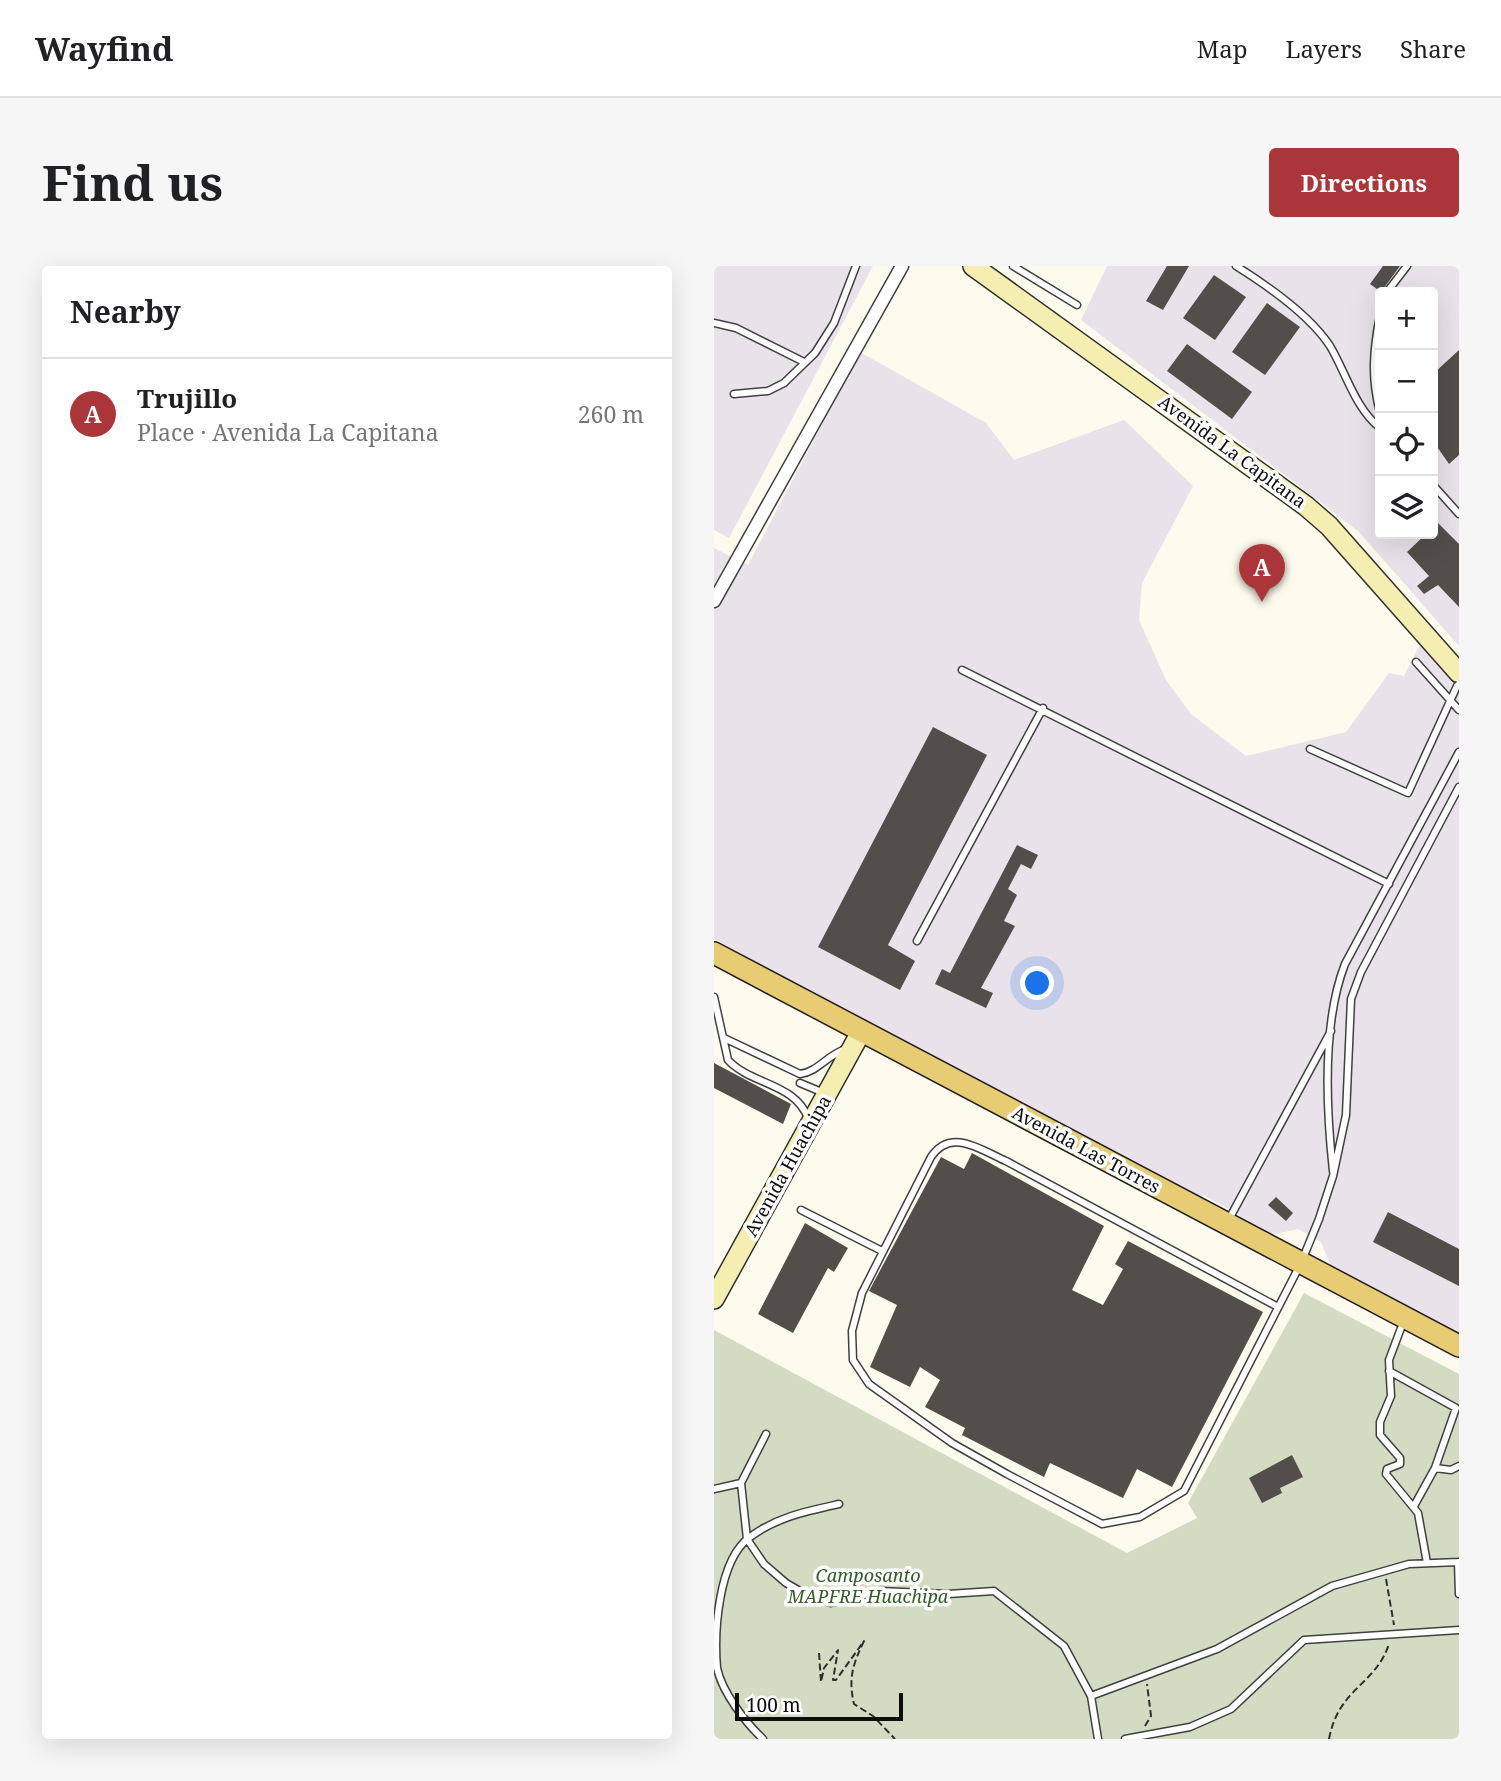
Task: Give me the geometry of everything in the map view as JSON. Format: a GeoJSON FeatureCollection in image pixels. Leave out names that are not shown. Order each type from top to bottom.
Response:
{"type":"FeatureCollection","features":[{"type":"Feature","properties":{"kind":"main road","name":"Avenida Las Torres"},"geometry":{"type":"LineString","coordinates":[[714,953],[857,1041],[1226,1224],[1401,1328],[1459,1358]]}},
{"type":"Feature","properties":{"kind":"main road","name":"Avenida Las Torres"},"geometry":{"type":"LineString","coordinates":[[714,966],[1298,1268],[1459,1346]]}},
{"type":"Feature","properties":{"kind":"street"},"geometry":{"type":"LineString","coordinates":[[714,601],[902,266]]}},
{"type":"Feature","properties":{"kind":"street","name":"Avenida La Capitana"},"geometry":{"type":"LineString","coordinates":[[973,266],[1306,506],[1329,526],[1458,681]]}},
{"type":"Feature","properties":{"kind":"street","name":"Avenida Huachipa"},"geometry":{"type":"LineString","coordinates":[[714,1298],[857,1041]]}},
{"type":"Feature","properties":{"kind":"lane"},"geometry":{"type":"LineString","coordinates":[[734,394],[768,391],[784,383],[815,353],[834,323],[856,266]]}},
{"type":"Feature","properties":{"kind":"lane"},"geometry":{"type":"LineString","coordinates":[[1013,266],[1077,305]]}},
{"type":"Feature","properties":{"kind":"lane"},"geometry":{"type":"LineString","coordinates":[[1236,266],[1311,323],[1329,345],[1369,419],[1375,424]]}},
{"type":"Feature","properties":{"kind":"lane"},"geometry":{"type":"LineString","coordinates":[[1391,287],[1407,266]]}},
{"type":"Feature","properties":{"kind":"lane"},"geometry":{"type":"LineString","coordinates":[[714,323],[736,328],[804,362]]}},
{"type":"Feature","properties":{"kind":"lane"},"geometry":{"type":"LineString","coordinates":[[1375,338],[1375,392]]}},
{"type":"Feature","properties":{"kind":"lane"},"geometry":{"type":"LineString","coordinates":[[1438,494],[1459,514]]}},
{"type":"Feature","properties":{"kind":"lane"},"geometry":{"type":"LineString","coordinates":[[1416,663],[1459,710]]}},
{"type":"Feature","properties":{"kind":"lane"},"geometry":{"type":"LineString","coordinates":[[962,670],[1043,708],[1389,884]]}},
{"type":"Feature","properties":{"kind":"lane"},"geometry":{"type":"LineString","coordinates":[[1310,749],[1408,793],[1458,681]]}},
{"type":"Feature","properties":{"kind":"lane"},"geometry":{"type":"LineString","coordinates":[[917,941],[1043,708]]}},
{"type":"Feature","properties":{"kind":"lane"},"geometry":{"type":"LineString","coordinates":[[1333,1176],[1327,1120],[1335,989],[1345,964],[1459,752]]}},
{"type":"Feature","properties":{"kind":"lane"},"geometry":{"type":"LineString","coordinates":[[1278,1307],[1006,1161],[967,1143],[951,1140],[939,1145],[931,1157],[862,1293],[852,1331],[853,1360],[869,1384],[952,1443],[1102,1524],[1140,1517],[1184,1491],[1298,1268],[1333,1176],[1346,1115],[1351,999],[1361,972],[1459,787]]}},
{"type":"Feature","properties":{"kind":"lane"},"geometry":{"type":"LineString","coordinates":[[714,997],[726,1055],[732,1064],[792,1096],[804,1108],[810,1125]]}},
{"type":"Feature","properties":{"kind":"lane"},"geometry":{"type":"LineString","coordinates":[[1226,1224],[1332,1029]]}},
{"type":"Feature","properties":{"kind":"lane"},"geometry":{"type":"LineString","coordinates":[[724,1038],[792,1073],[805,1074]]}},
{"type":"Feature","properties":{"kind":"lane"},"geometry":{"type":"LineString","coordinates":[[792,1096],[805,1074],[830,1055],[857,1041]]}},
{"type":"Feature","properties":{"kind":"lane"},"geometry":{"type":"LineString","coordinates":[[800,1083],[827,1095]]}},
{"type":"Feature","properties":{"kind":"lane"},"geometry":{"type":"LineString","coordinates":[[801,1210],[883,1251]]}},
{"type":"Feature","properties":{"kind":"lane"},"geometry":{"type":"LineString","coordinates":[[1401,1328],[1389,1360],[1391,1396],[1380,1422],[1380,1435],[1401,1461],[1387,1469],[1386,1474],[1414,1506],[1427,1563]]}},
{"type":"Feature","properties":{"kind":"lane"},"geometry":{"type":"LineString","coordinates":[[1389,1371],[1456,1408],[1457,1412],[1435,1468],[1414,1506]]}},
{"type":"Feature","properties":{"kind":"lane"},"geometry":{"type":"LineString","coordinates":[[766,1434],[741,1483],[747,1539],[764,1564],[786,1583],[805,1594],[831,1602],[880,1591],[948,1594],[994,1591],[1064,1646],[1091,1696],[1098,1739]]}},
{"type":"Feature","properties":{"kind":"lane"},"geometry":{"type":"LineString","coordinates":[[1435,1468],[1451,1470],[1459,1466]]}},
{"type":"Feature","properties":{"kind":"lane"},"geometry":{"type":"LineString","coordinates":[[714,1489],[741,1483]]}},
{"type":"Feature","properties":{"kind":"lane"},"geometry":{"type":"LineString","coordinates":[[763,1739],[731,1698],[717,1669],[716,1606],[732,1562],[747,1539],[792,1514],[839,1504]]}},
{"type":"Feature","properties":{"kind":"lane"},"geometry":{"type":"LineString","coordinates":[[1091,1696],[1217,1649],[1332,1586],[1384,1571],[1427,1563],[1458,1562],[1459,1594]]}},
{"type":"Feature","properties":{"kind":"lane"},"geometry":{"type":"LineString","coordinates":[[1125,1739],[1190,1727],[1231,1709],[1304,1640],[1459,1630]]}},
{"type":"Feature","properties":{"kind":"path"},"geometry":{"type":"LineString","coordinates":[[1329,1739],[1333,1720],[1346,1697],[1374,1673],[1387,1653],[1394,1621],[1384,1571]]}},
{"type":"Feature","properties":{"kind":"path"},"geometry":{"type":"LineString","coordinates":[[819,1653],[821,1682],[824,1668],[838,1650],[833,1680],[836,1680],[864,1640],[851,1665],[850,1687],[854,1704],[873,1716],[895,1739]]}},
{"type":"Feature","properties":{"kind":"path"},"geometry":{"type":"LineString","coordinates":[[1138,1736],[1151,1716],[1146,1676]]}},
{"type":"Feature","properties":{"kind":"shaded area"},"geometry":{"type":"Polygon","coordinates":[[[714,266],[873,266],[729,538],[714,530],[714,266]]]}},
{"type":"Feature","properties":{"kind":"shaded area"},"geometry":{"type":"Polygon","coordinates":[[[1107,266],[1459,266],[1459,646],[1358,531],[1081,320],[1107,266]]]}},
{"type":"Feature","properties":{"kind":"shaded area"},"geometry":{"type":"Polygon","coordinates":[[[860,352],[986,423],[1014,460],[1124,420],[1193,486],[1142,583],[1139,620],[1166,680],[1191,714],[1246,756],[1346,732],[1389,673],[1404,676],[1420,644],[1459,688],[1459,1338],[1332,1269],[1321,1242],[1298,1229],[1267,1236],[1241,1222],[1238,1214],[1203,1195],[1200,1199],[714,939],[714,548],[748,565],[860,352]]]}},
{"type":"Feature","properties":{"kind":"green space","name":"Camposanto MAPFRE Huachipa"},"geometry":{"type":"Polygon","coordinates":[[[1304,1293],[1459,1374],[1459,1739],[714,1739],[714,1330],[1127,1553],[1197,1518],[1188,1503],[1304,1293]]]}},
{"type":"Feature","properties":{"kind":"building"},"geometry":{"type":"Polygon","coordinates":[[[1167,266],[1189,266],[1163,310],[1146,301],[1167,266]]]}},
{"type":"Feature","properties":{"kind":"building"},"geometry":{"type":"Polygon","coordinates":[[[1383,266],[1400,266],[1385,287],[1375,288],[1370,284],[1383,266]]]}},
{"type":"Feature","properties":{"kind":"building"},"geometry":{"type":"Polygon","coordinates":[[[1214,275],[1246,297],[1215,340],[1183,318],[1214,275]]]}},
{"type":"Feature","properties":{"kind":"building"},"geometry":{"type":"Polygon","coordinates":[[[1267,303],[1300,327],[1265,375],[1232,352],[1267,303]]]}},
{"type":"Feature","properties":{"kind":"building"},"geometry":{"type":"Polygon","coordinates":[[[1187,344],[1252,392],[1232,419],[1167,371],[1187,344]]]}},
{"type":"Feature","properties":{"kind":"building"},"geometry":{"type":"Polygon","coordinates":[[[1459,350],[1459,455],[1449,464],[1438,448],[1438,369],[1459,350]]]}},
{"type":"Feature","properties":{"kind":"building"},"geometry":{"type":"Polygon","coordinates":[[[1438,523],[1459,544],[1459,607],[1438,585],[1424,594],[1417,586],[1429,576],[1407,552],[1421,539],[1438,539],[1438,523]]]}},
{"type":"Feature","properties":{"kind":"building"},"geometry":{"type":"Polygon","coordinates":[[[933,727],[987,755],[888,945],[915,961],[900,990],[818,947],[933,727]]]}},
{"type":"Feature","properties":{"kind":"building"},"geometry":{"type":"Polygon","coordinates":[[[1017,845],[1038,855],[1031,869],[1021,864],[1008,889],[1017,895],[1004,921],[1015,926],[981,988],[993,993],[986,1008],[935,984],[942,969],[950,973],[1017,845]]]}},
{"type":"Feature","properties":{"kind":"building"},"geometry":{"type":"Polygon","coordinates":[[[714,1063],[791,1104],[783,1124],[714,1088],[714,1063]]]}},
{"type":"Feature","properties":{"kind":"building"},"geometry":{"type":"Polygon","coordinates":[[[972,1153],[1104,1226],[1072,1290],[1103,1305],[1123,1269],[1115,1264],[1128,1241],[1263,1312],[1172,1487],[1137,1469],[1123,1498],[1050,1463],[1044,1477],[962,1435],[965,1428],[925,1407],[940,1380],[920,1367],[910,1387],[870,1367],[897,1305],[869,1291],[941,1157],[964,1169],[972,1153]]]}},
{"type":"Feature","properties":{"kind":"building"},"geometry":{"type":"Polygon","coordinates":[[[1276,1197],[1293,1213],[1286,1221],[1268,1205],[1276,1197]]]}},
{"type":"Feature","properties":{"kind":"building"},"geometry":{"type":"Polygon","coordinates":[[[1388,1212],[1459,1249],[1459,1286],[1373,1242],[1388,1212]]]}},
{"type":"Feature","properties":{"kind":"building"},"geometry":{"type":"Polygon","coordinates":[[[805,1223],[848,1248],[834,1272],[828,1268],[793,1333],[758,1314],[805,1223]]]}},
{"type":"Feature","properties":{"kind":"building"},"geometry":{"type":"Polygon","coordinates":[[[1292,1455],[1303,1477],[1280,1488],[1282,1493],[1262,1503],[1249,1478],[1292,1455]]]}},
{"type":"Feature","properties":{"kind":"place","name":"Trujillo"},"geometry":{"type":"Point","coordinates":[1262,602]}}]}
